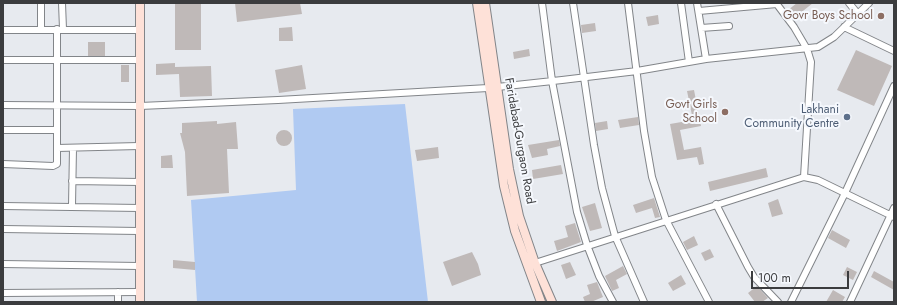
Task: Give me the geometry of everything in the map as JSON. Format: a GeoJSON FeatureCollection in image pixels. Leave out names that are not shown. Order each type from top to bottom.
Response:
{"type":"FeatureCollection","features":[{"type":"Feature","properties":{"kind":"main road"},"geometry":{"type":"LineString","coordinates":[[140,3],[140,302]]}},
{"type":"Feature","properties":{"kind":"main road","name":"Faridabad-Gurgaon Road"},"geometry":{"type":"LineString","coordinates":[[477,3],[519,216],[535,263],[552,302]]}},
{"type":"Feature","properties":{"kind":"main road","name":"Faridabad-Gurgaon Road"},"geometry":{"type":"LineString","coordinates":[[485,3],[504,186],[511,216],[541,302]]}},
{"type":"Feature","properties":{"kind":"street"},"geometry":{"type":"LineString","coordinates":[[41,3],[41,29]]}},
{"type":"Feature","properties":{"kind":"street"},"geometry":{"type":"LineString","coordinates":[[3,164],[57,164],[57,61],[62,3]]}},
{"type":"Feature","properties":{"kind":"street"},"geometry":{"type":"LineString","coordinates":[[542,3],[552,81],[574,197],[587,245],[613,302]]}},
{"type":"Feature","properties":{"kind":"street"},"geometry":{"type":"LineString","coordinates":[[573,3],[597,163],[615,236],[644,302]]}},
{"type":"Feature","properties":{"kind":"street"},"geometry":{"type":"LineString","coordinates":[[628,3],[647,152],[652,177],[666,220],[709,302]]}},
{"type":"Feature","properties":{"kind":"street"},"geometry":{"type":"LineString","coordinates":[[681,3],[689,62]]}},
{"type":"Feature","properties":{"kind":"street"},"geometry":{"type":"LineString","coordinates":[[697,3],[706,60]]}},
{"type":"Feature","properties":{"kind":"street"},"geometry":{"type":"LineString","coordinates":[[699,11],[776,3],[794,27],[807,49],[812,62],[804,177]]}},
{"type":"Feature","properties":{"kind":"street"},"geometry":{"type":"LineString","coordinates":[[849,3],[858,14]]}},
{"type":"Feature","properties":{"kind":"street"},"geometry":{"type":"LineString","coordinates":[[3,105],[140,106],[493,88],[637,71],[689,62],[818,47],[827,42],[869,3]]}},
{"type":"Feature","properties":{"kind":"street"},"geometry":{"type":"LineString","coordinates":[[701,28],[729,26]]}},
{"type":"Feature","properties":{"kind":"street"},"geometry":{"type":"LineString","coordinates":[[844,27],[894,51]]}},
{"type":"Feature","properties":{"kind":"street"},"geometry":{"type":"LineString","coordinates":[[3,30],[140,30]]}},
{"type":"Feature","properties":{"kind":"street"},"geometry":{"type":"LineString","coordinates":[[3,60],[140,60]]}},
{"type":"Feature","properties":{"kind":"street"},"geometry":{"type":"LineString","coordinates":[[791,302],[845,193],[894,86]]}},
{"type":"Feature","properties":{"kind":"street"},"geometry":{"type":"LineString","coordinates":[[3,130],[56,130]]}},
{"type":"Feature","properties":{"kind":"street"},"geometry":{"type":"LineString","coordinates":[[57,148],[139,146]]}},
{"type":"Feature","properties":{"kind":"street"},"geometry":{"type":"LineString","coordinates":[[72,206],[73,148]]}},
{"type":"Feature","properties":{"kind":"street"},"geometry":{"type":"LineString","coordinates":[[535,263],[615,236],[804,177],[818,180],[892,216]]}},
{"type":"Feature","properties":{"kind":"street"},"geometry":{"type":"LineString","coordinates":[[72,181],[140,182]]}},
{"type":"Feature","properties":{"kind":"street"},"geometry":{"type":"LineString","coordinates":[[716,204],[754,277],[778,302]]}},
{"type":"Feature","properties":{"kind":"street"},"geometry":{"type":"LineString","coordinates":[[3,206],[140,208]]}},
{"type":"Feature","properties":{"kind":"street"},"geometry":{"type":"LineString","coordinates":[[850,302],[892,216],[894,208]]}},
{"type":"Feature","properties":{"kind":"street"},"geometry":{"type":"LineString","coordinates":[[3,229],[139,231]]}},
{"type":"Feature","properties":{"kind":"street"},"geometry":{"type":"LineString","coordinates":[[3,264],[139,266]]}},
{"type":"Feature","properties":{"kind":"street"},"geometry":{"type":"LineString","coordinates":[[118,292],[118,302]]}},
{"type":"Feature","properties":{"kind":"street"},"geometry":{"type":"LineString","coordinates":[[3,293],[139,292]]}},
{"type":"Feature","properties":{"kind":"shaded area"},"geometry":{"type":"Polygon","coordinates":[[[405,104],[428,302],[197,302],[191,200],[296,190],[293,109],[405,104]]]}},
{"type":"Feature","properties":{"kind":"building"},"geometry":{"type":"Polygon","coordinates":[[[175,3],[201,3],[201,50],[175,50],[175,3]]]}},
{"type":"Feature","properties":{"kind":"building"},"geometry":{"type":"Polygon","coordinates":[[[235,3],[300,3],[302,14],[237,22],[235,3]]]}},
{"type":"Feature","properties":{"kind":"building"},"geometry":{"type":"Polygon","coordinates":[[[797,3],[813,3],[794,18],[788,10],[797,3]]]}},
{"type":"Feature","properties":{"kind":"building"},"geometry":{"type":"Polygon","coordinates":[[[658,15],[659,24],[648,26],[646,17],[658,15]]]}},
{"type":"Feature","properties":{"kind":"building"},"geometry":{"type":"Polygon","coordinates":[[[595,23],[596,31],[582,33],[581,25],[595,23]]]}},
{"type":"Feature","properties":{"kind":"building"},"geometry":{"type":"Polygon","coordinates":[[[292,27],[293,41],[279,41],[279,28],[292,27]]]}},
{"type":"Feature","properties":{"kind":"building"},"geometry":{"type":"Polygon","coordinates":[[[88,42],[105,42],[105,56],[88,56],[88,42]]]}},
{"type":"Feature","properties":{"kind":"building"},"geometry":{"type":"Polygon","coordinates":[[[529,49],[530,56],[514,59],[513,52],[529,49]]]}},
{"type":"Feature","properties":{"kind":"building"},"geometry":{"type":"Polygon","coordinates":[[[856,50],[892,66],[874,106],[837,90],[856,50]]]}},
{"type":"Feature","properties":{"kind":"building"},"geometry":{"type":"Polygon","coordinates":[[[175,63],[175,67],[211,66],[212,96],[180,97],[179,74],[156,75],[156,64],[175,63]]]}},
{"type":"Feature","properties":{"kind":"building"},"geometry":{"type":"Polygon","coordinates":[[[121,65],[129,65],[129,82],[121,82],[121,65]]]}},
{"type":"Feature","properties":{"kind":"building"},"geometry":{"type":"Polygon","coordinates":[[[302,65],[306,89],[279,93],[275,70],[302,65]]]}},
{"type":"Feature","properties":{"kind":"building"},"geometry":{"type":"Polygon","coordinates":[[[694,90],[701,126],[680,130],[684,150],[701,147],[704,164],[699,165],[697,157],[677,160],[670,124],[693,120],[687,91],[694,90]]]}},
{"type":"Feature","properties":{"kind":"building"},"geometry":{"type":"Polygon","coordinates":[[[638,117],[639,125],[620,128],[618,120],[638,117]]]}},
{"type":"Feature","properties":{"kind":"building"},"geometry":{"type":"Polygon","coordinates":[[[217,121],[217,124],[236,122],[238,149],[227,149],[229,193],[187,196],[185,152],[180,133],[182,133],[182,123],[217,121]]]}},
{"type":"Feature","properties":{"kind":"building"},"geometry":{"type":"Polygon","coordinates":[[[607,121],[608,129],[596,131],[595,123],[607,121]]]}},
{"type":"Feature","properties":{"kind":"building"},"geometry":{"type":"Polygon","coordinates":[[[281,130],[287,130],[292,135],[290,144],[287,146],[281,146],[276,141],[276,135],[281,130]]]}},
{"type":"Feature","properties":{"kind":"building"},"geometry":{"type":"Polygon","coordinates":[[[559,140],[560,146],[547,149],[548,155],[532,158],[528,145],[559,140]]]}},
{"type":"Feature","properties":{"kind":"building"},"geometry":{"type":"Polygon","coordinates":[[[438,147],[439,158],[417,161],[415,150],[438,147]]]}},
{"type":"Feature","properties":{"kind":"building"},"geometry":{"type":"Polygon","coordinates":[[[172,155],[173,168],[161,168],[161,156],[172,155]]]}},
{"type":"Feature","properties":{"kind":"building"},"geometry":{"type":"Polygon","coordinates":[[[561,165],[563,174],[533,179],[532,170],[561,165]]]}},
{"type":"Feature","properties":{"kind":"building"},"geometry":{"type":"Polygon","coordinates":[[[766,168],[768,177],[710,191],[708,182],[766,168]]]}},
{"type":"Feature","properties":{"kind":"building"},"geometry":{"type":"Polygon","coordinates":[[[654,198],[660,217],[655,218],[652,208],[636,213],[633,205],[654,198]]]}},
{"type":"Feature","properties":{"kind":"building"},"geometry":{"type":"Polygon","coordinates":[[[778,199],[783,214],[772,217],[768,203],[778,199]]]}},
{"type":"Feature","properties":{"kind":"building"},"geometry":{"type":"Polygon","coordinates":[[[595,203],[602,228],[590,231],[582,207],[595,203]]]}},
{"type":"Feature","properties":{"kind":"building"},"geometry":{"type":"Polygon","coordinates":[[[575,223],[581,242],[557,251],[554,241],[568,237],[565,226],[575,223]]]}},
{"type":"Feature","properties":{"kind":"building"},"geometry":{"type":"Polygon","coordinates":[[[832,230],[850,240],[846,248],[828,238],[832,230]]]}},
{"type":"Feature","properties":{"kind":"building"},"geometry":{"type":"Polygon","coordinates":[[[694,236],[698,245],[687,250],[683,242],[694,236]]]}},
{"type":"Feature","properties":{"kind":"building"},"geometry":{"type":"Polygon","coordinates":[[[710,249],[714,257],[705,261],[701,253],[710,249]]]}},
{"type":"Feature","properties":{"kind":"building"},"geometry":{"type":"Polygon","coordinates":[[[472,252],[478,264],[481,275],[452,286],[443,262],[472,252]]]}},
{"type":"Feature","properties":{"kind":"building"},"geometry":{"type":"Polygon","coordinates":[[[173,260],[195,262],[195,270],[173,268],[173,260]]]}},
{"type":"Feature","properties":{"kind":"building"},"geometry":{"type":"Polygon","coordinates":[[[570,262],[576,275],[566,279],[561,265],[570,262]]]}},
{"type":"Feature","properties":{"kind":"building"},"geometry":{"type":"Polygon","coordinates":[[[623,266],[627,274],[616,280],[619,288],[612,291],[605,276],[623,266]]]}},
{"type":"Feature","properties":{"kind":"building"},"geometry":{"type":"Polygon","coordinates":[[[847,267],[857,272],[853,280],[843,275],[847,267]]]}},
{"type":"Feature","properties":{"kind":"building"},"geometry":{"type":"Polygon","coordinates":[[[874,271],[894,282],[894,290],[871,277],[874,271]]]}},
{"type":"Feature","properties":{"kind":"building"},"geometry":{"type":"Polygon","coordinates":[[[681,275],[686,284],[673,291],[668,283],[681,275]]]}},
{"type":"Feature","properties":{"kind":"building"},"geometry":{"type":"Polygon","coordinates":[[[597,282],[603,297],[591,302],[585,302],[583,297],[590,294],[587,285],[597,282]]]}},
{"type":"Feature","properties":{"kind":"building"},"geometry":{"type":"Polygon","coordinates":[[[757,286],[768,298],[762,302],[755,302],[748,293],[757,286]]]}},
{"type":"Feature","properties":{"kind":"building"},"geometry":{"type":"Polygon","coordinates":[[[833,290],[845,297],[842,302],[826,302],[833,290]]]}},
{"type":"Feature","properties":{"kind":"place","name":"Govr Boys School"},"geometry":{"type":"Point","coordinates":[881,16]}},
{"type":"Feature","properties":{"kind":"place","name":"Govt Girls School"},"geometry":{"type":"Point","coordinates":[725,112]}},
{"type":"Feature","properties":{"kind":"place","name":"Lakhani Community Centre"},"geometry":{"type":"Point","coordinates":[847,117]}}]}
